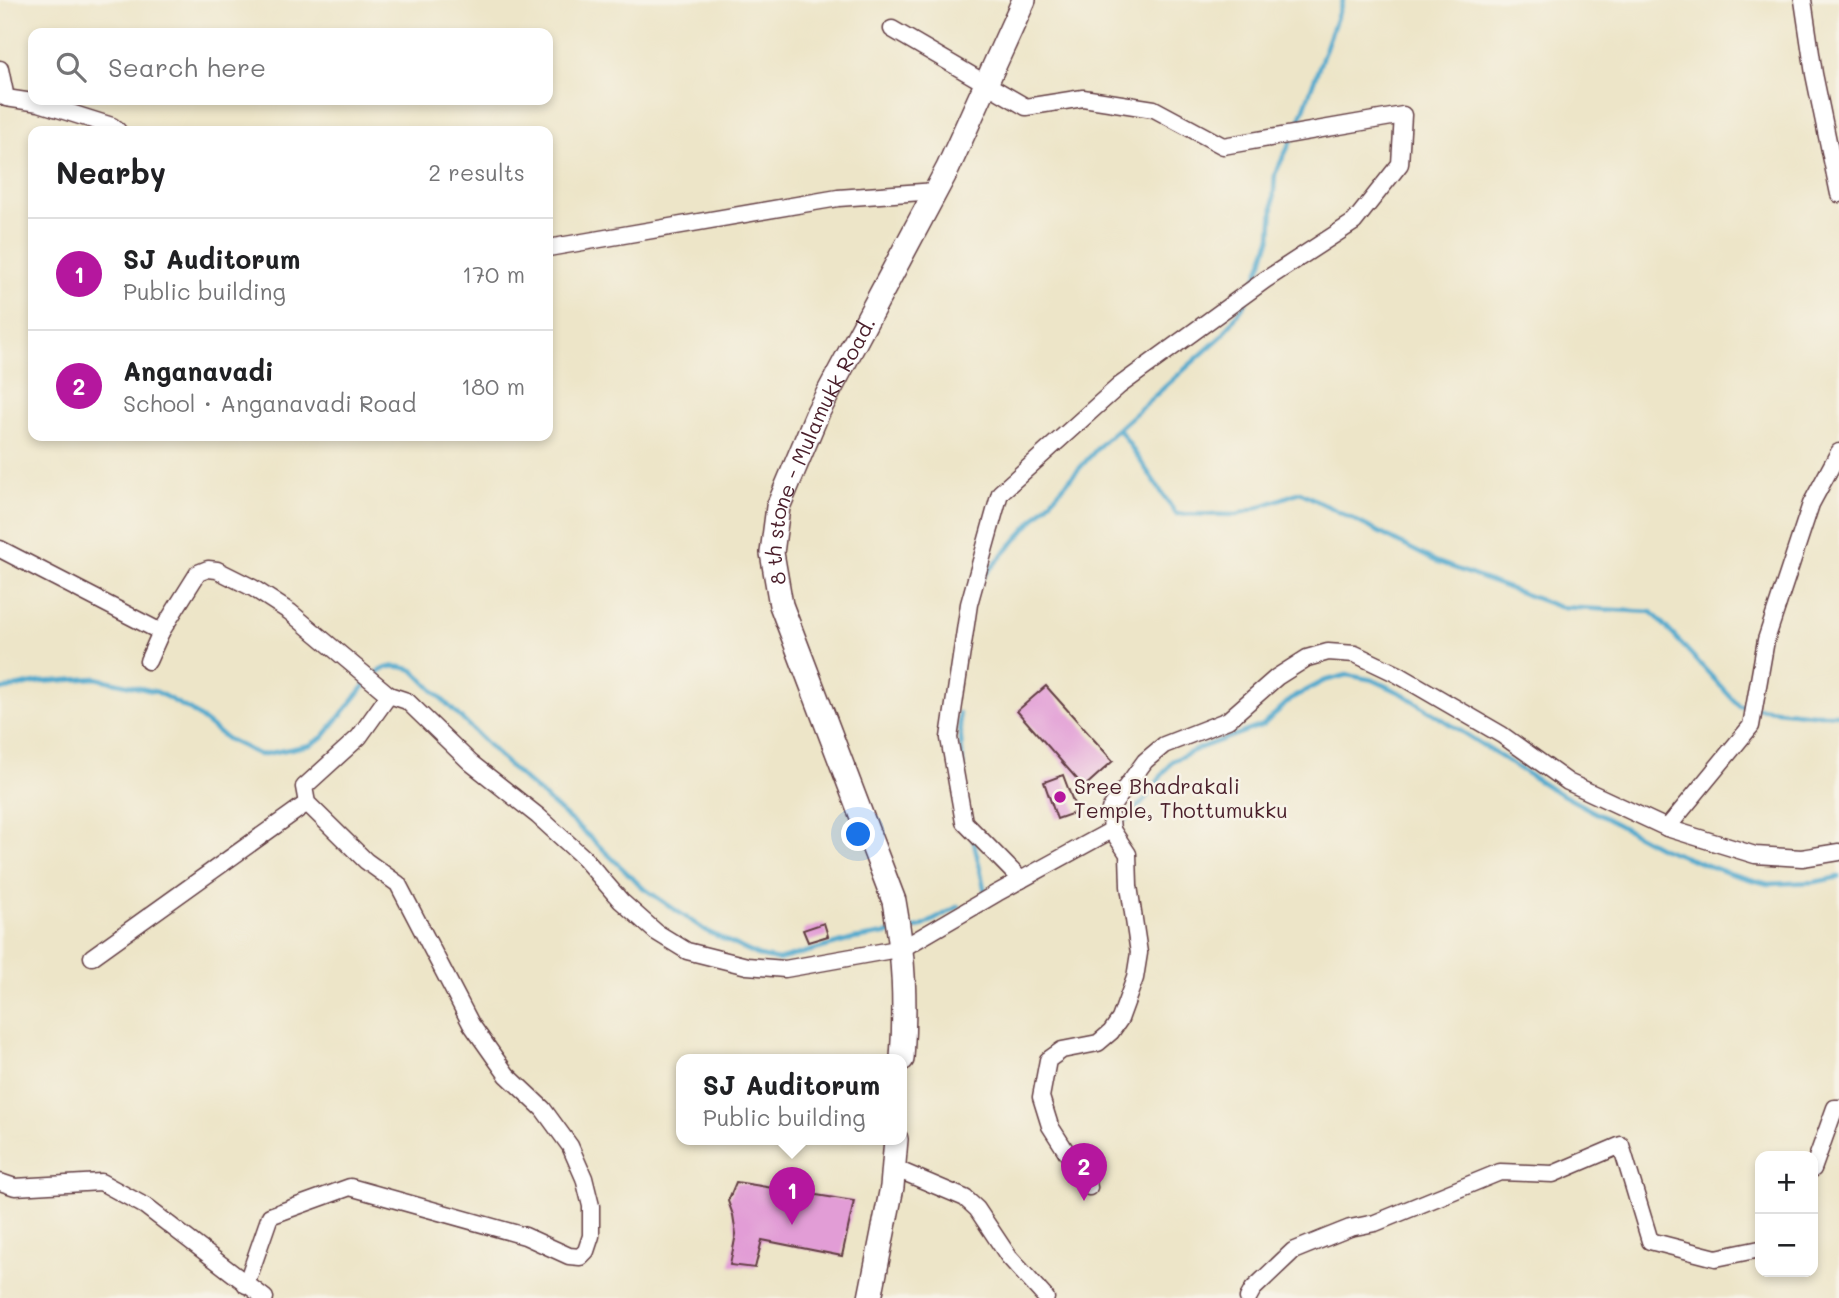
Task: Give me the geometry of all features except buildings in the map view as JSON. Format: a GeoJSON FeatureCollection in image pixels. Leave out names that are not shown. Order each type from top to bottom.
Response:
{"type":"FeatureCollection","features":[{"type":"Feature","properties":{"kind":"main road","name":"8 th stone - Mulamukk Road."},"geometry":{"type":"LineString","coordinates":[[902,1054],[905,1007],[902,945],[894,901],[781,605],[772,553],[778,507],[818,412],[936,191],[1024,0]]}},
{"type":"Feature","properties":{"kind":"main road"},"geometry":{"type":"LineString","coordinates":[[870,1298],[894,1168],[896,1145]]}},
{"type":"Feature","properties":{"kind":"street"},"geometry":{"type":"LineString","coordinates":[[1803,0],[1814,74],[1839,194]]}},
{"type":"Feature","properties":{"kind":"street"},"geometry":{"type":"LineString","coordinates":[[892,29],[1026,107],[1083,98],[1154,109],[1223,146],[1403,115],[1400,164],[1354,222],[1265,280],[1119,386],[1000,493],[969,604],[949,738],[964,822],[1017,875]]}},
{"type":"Feature","properties":{"kind":"street"},"geometry":{"type":"LineString","coordinates":[[0,69],[6,98],[28,101]]}},
{"type":"Feature","properties":{"kind":"street"},"geometry":{"type":"LineString","coordinates":[[45,105],[112,126]]}},
{"type":"Feature","properties":{"kind":"street"},"geometry":{"type":"LineString","coordinates":[[553,247],[838,198],[936,191]]}},
{"type":"Feature","properties":{"kind":"street"},"geometry":{"type":"LineString","coordinates":[[1667,828],[1751,726],[1766,640],[1811,504],[1839,452]]}},
{"type":"Feature","properties":{"kind":"street"},"geometry":{"type":"LineString","coordinates":[[0,549],[161,632]]}},
{"type":"Feature","properties":{"kind":"street"},"geometry":{"type":"LineString","coordinates":[[148,661],[161,632],[198,573],[208,569],[217,570],[253,587],[290,612],[379,687],[407,701],[471,763],[538,816],[583,857],[621,901],[656,932],[687,951],[747,966],[785,969],[902,945],[1017,875],[1112,830]]}},
{"type":"Feature","properties":{"kind":"street"},"geometry":{"type":"LineString","coordinates":[[1089,1187],[1050,1126],[1041,1097],[1048,1060],[1062,1050],[1098,1042],[1111,1032],[1120,1019],[1135,978],[1139,953],[1129,886],[1128,854],[1112,830],[1110,809],[1145,761],[1164,745],[1228,720],[1277,677],[1307,659],[1328,652],[1355,654],[1397,674],[1502,735],[1567,782],[1667,828],[1755,855],[1802,858],[1839,852]]}},
{"type":"Feature","properties":{"kind":"street"},"geometry":{"type":"LineString","coordinates":[[246,1284],[270,1216],[350,1187],[525,1236],[569,1256],[580,1257],[586,1251],[591,1236],[592,1206],[584,1178],[570,1146],[542,1109],[507,1075],[471,1024],[398,884],[366,861],[307,803],[304,787],[359,737],[379,687]]}},
{"type":"Feature","properties":{"kind":"street"},"geometry":{"type":"LineString","coordinates":[[92,957],[307,803]]}},
{"type":"Feature","properties":{"kind":"street"},"geometry":{"type":"LineString","coordinates":[[1818,1155],[1835,1108],[1839,1108]]}},
{"type":"Feature","properties":{"kind":"street"},"geometry":{"type":"LineString","coordinates":[[1248,1298],[1253,1289],[1293,1251],[1350,1228],[1376,1223],[1500,1172],[1552,1174],[1621,1145],[1650,1241],[1716,1258],[1755,1249]]}},
{"type":"Feature","properties":{"kind":"street"},"geometry":{"type":"LineString","coordinates":[[894,1168],[965,1198],[976,1209],[1009,1257],[1046,1298]]}},
{"type":"Feature","properties":{"kind":"street"},"geometry":{"type":"LineString","coordinates":[[0,1182],[15,1187],[101,1182],[145,1206],[265,1298]]}},
{"type":"Feature","properties":{"kind":"waterway"},"geometry":{"type":"LineString","coordinates":[[1297,128],[1343,0]]}},
{"type":"Feature","properties":{"kind":"waterway"},"geometry":{"type":"LineString","coordinates":[[1255,281],[1271,237],[1275,174],[1292,139]]}},
{"type":"Feature","properties":{"kind":"waterway"},"geometry":{"type":"LineString","coordinates":[[982,578],[1102,443],[1223,335],[1246,302]]}},
{"type":"Feature","properties":{"kind":"waterway"},"geometry":{"type":"LineString","coordinates":[[1119,429],[1176,514],[1237,515],[1300,492],[1435,561],[1559,607],[1652,612],[1739,706],[1839,714]]}},
{"type":"Feature","properties":{"kind":"waterway"},"geometry":{"type":"LineString","coordinates":[[373,677],[392,667],[413,670],[510,767],[642,887],[706,931],[759,956],[778,960],[854,939],[891,933]]}},
{"type":"Feature","properties":{"kind":"waterway"},"geometry":{"type":"LineString","coordinates":[[1115,825],[1124,821],[1146,798],[1172,761],[1263,725],[1292,698],[1324,681],[1347,675],[1373,680],[1403,694],[1548,787],[1661,848],[1731,874],[1768,884],[1815,882],[1839,877]]}},
{"type":"Feature","properties":{"kind":"waterway"},"geometry":{"type":"LineString","coordinates":[[0,690],[40,682],[96,678],[157,692],[190,710],[227,739],[260,755],[310,745],[323,737],[367,683]]}},
{"type":"Feature","properties":{"kind":"waterway"},"geometry":{"type":"LineString","coordinates":[[959,713],[964,778]]}},
{"type":"Feature","properties":{"kind":"waterway"},"geometry":{"type":"LineString","coordinates":[[973,838],[985,892]]}},
{"type":"Feature","properties":{"kind":"waterway"},"geometry":{"type":"LineString","coordinates":[[906,930],[921,927],[959,906]]}},
{"type":"Feature","properties":{"kind":"place","name":"Sree Bhadrakali Temple, Thottumukku"},"geometry":{"type":"Point","coordinates":[1060,797]}},
{"type":"Feature","properties":{"kind":"place","name":"Anganavadi"},"geometry":{"type":"Point","coordinates":[1084,1201]}},
{"type":"Feature","properties":{"kind":"place","name":"SJ Auditorum"},"geometry":{"type":"Point","coordinates":[792,1225]}}]}
